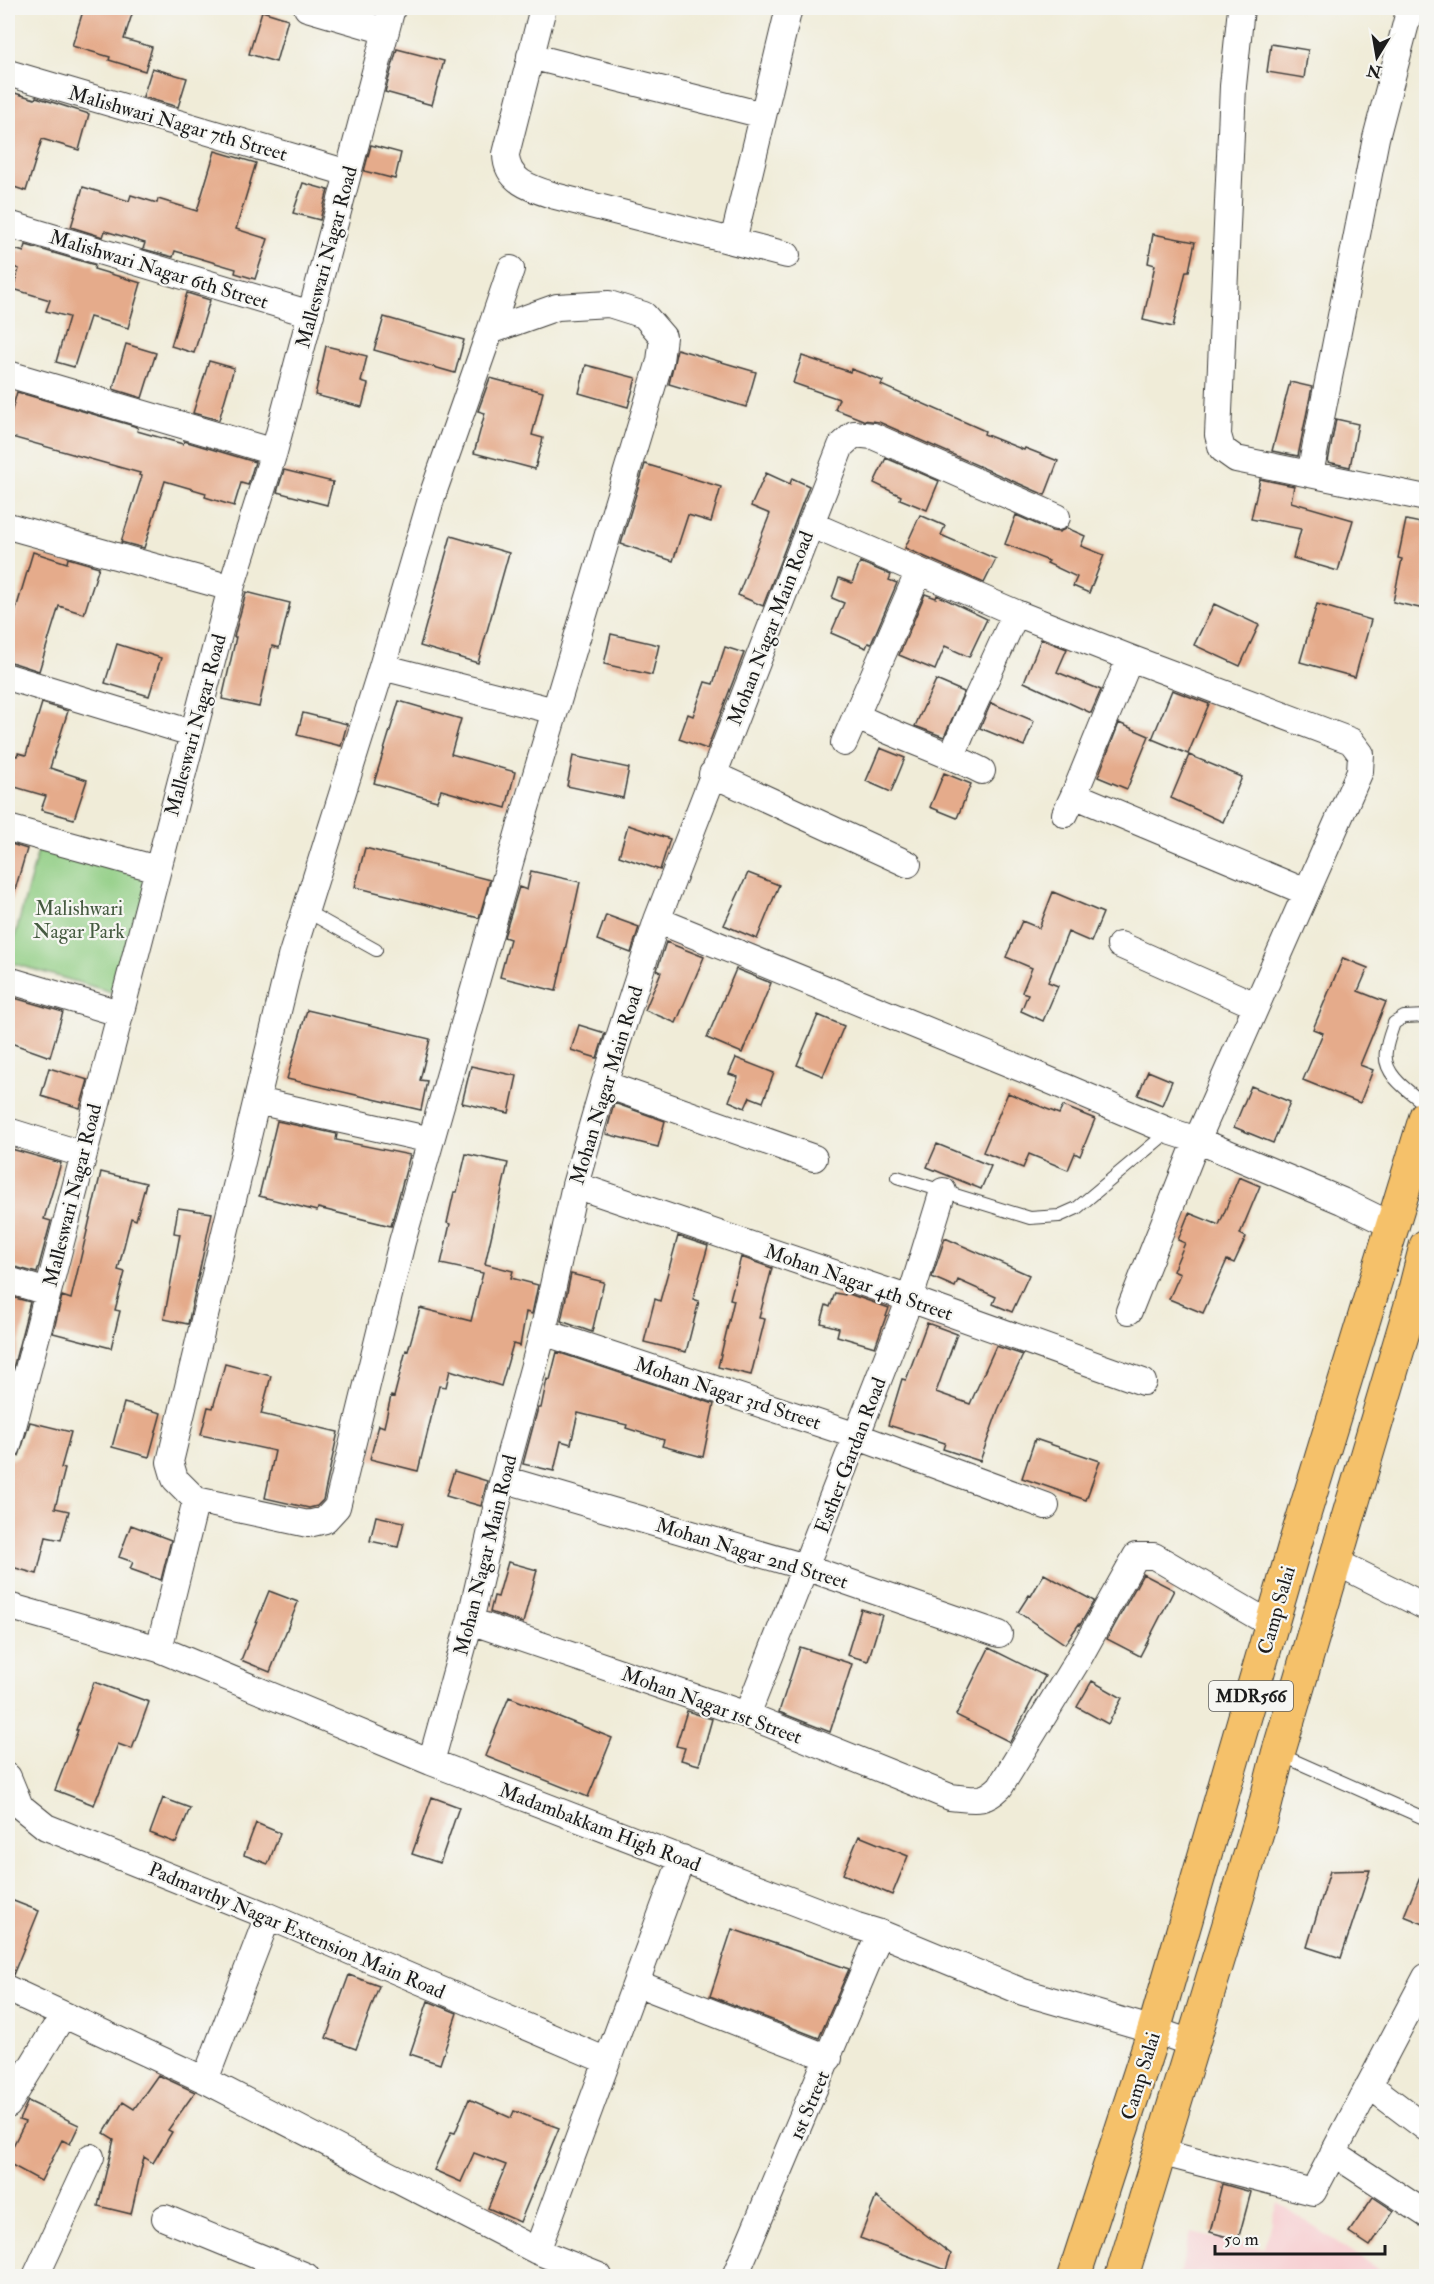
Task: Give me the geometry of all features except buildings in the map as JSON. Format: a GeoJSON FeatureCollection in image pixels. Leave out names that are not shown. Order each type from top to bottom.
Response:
{"type":"FeatureCollection","features":[{"type":"Feature","properties":{"kind":"main road","name":"Camp Salai"},"geometry":{"type":"LineString","coordinates":[[1074,2277],[1154,2030],[1272,1625],[1426,1116]]}},
{"type":"Feature","properties":{"kind":"main road","name":"Camp Salai"},"geometry":{"type":"LineString","coordinates":[[1122,2277],[1266,1806],[1278,1754],[1335,1561],[1419,1310],[1426,1246]]}},
{"type":"Feature","properties":{"kind":"street"},"geometry":{"type":"LineString","coordinates":[[307,8],[389,19]]}},
{"type":"Feature","properties":{"kind":"street"},"geometry":{"type":"LineString","coordinates":[[543,8],[506,154],[507,166],[517,180],[555,196],[787,255]]}},
{"type":"Feature","properties":{"kind":"street"},"geometry":{"type":"LineString","coordinates":[[733,241],[789,8]]}},
{"type":"Feature","properties":{"kind":"street"},"geometry":{"type":"LineString","coordinates":[[1241,8],[1233,86],[1218,435],[1222,449],[1236,459],[1426,498]]}},
{"type":"Feature","properties":{"kind":"street"},"geometry":{"type":"LineString","coordinates":[[1310,474],[1376,138],[1410,8]]}},
{"type":"Feature","properties":{"kind":"street","name":"Malleswari Nagar Road"},"geometry":{"type":"LineString","coordinates":[[8,1438],[231,588],[274,452],[389,19]]}},
{"type":"Feature","properties":{"kind":"street"},"geometry":{"type":"LineString","coordinates":[[530,56],[763,115]]}},
{"type":"Feature","properties":{"kind":"street","name":"Malishwari Nagar 7th Street"},"geometry":{"type":"LineString","coordinates":[[8,73],[348,172]]}},
{"type":"Feature","properties":{"kind":"street","name":"Malishwari Nagar 6th Street"},"geometry":{"type":"LineString","coordinates":[[8,224],[311,314]]}},
{"type":"Feature","properties":{"kind":"street"},"geometry":{"type":"LineString","coordinates":[[490,331],[557,307],[609,304],[644,315],[663,337],[660,361],[555,711],[402,1242],[337,1507],[325,1520],[309,1524],[196,1500],[175,1479],[170,1462],[291,957],[382,667],[432,496],[510,269]]}},
{"type":"Feature","properties":{"kind":"street"},"geometry":{"type":"LineString","coordinates":[[8,374],[274,452]]}},
{"type":"Feature","properties":{"kind":"street","name":"Mohan Nagar Main Road"},"geometry":{"type":"LineString","coordinates":[[431,1762],[470,1621],[503,1479],[543,1332],[575,1185],[604,1084],[657,920],[841,446],[854,434],[873,436],[1057,517]]}},
{"type":"Feature","properties":{"kind":"street"},"geometry":{"type":"LineString","coordinates":[[810,524],[1016,613],[1351,741],[1361,754],[1359,771],[1197,1140],[1129,1311]]}},
{"type":"Feature","properties":{"kind":"street"},"geometry":{"type":"LineString","coordinates":[[8,526],[231,588]]}},
{"type":"Feature","properties":{"kind":"street"},"geometry":{"type":"LineString","coordinates":[[844,743],[919,571]]}},
{"type":"Feature","properties":{"kind":"street"},"geometry":{"type":"LineString","coordinates":[[952,756],[1016,613]]}},
{"type":"Feature","properties":{"kind":"street"},"geometry":{"type":"LineString","coordinates":[[1130,658],[1070,804],[1306,892]]}},
{"type":"Feature","properties":{"kind":"street"},"geometry":{"type":"LineString","coordinates":[[382,667],[555,711]]}},
{"type":"Feature","properties":{"kind":"street"},"geometry":{"type":"LineString","coordinates":[[8,677],[192,734]]}},
{"type":"Feature","properties":{"kind":"street"},"geometry":{"type":"LineString","coordinates":[[856,716],[910,742],[952,756],[982,771]]}},
{"type":"Feature","properties":{"kind":"street"},"geometry":{"type":"LineString","coordinates":[[712,774],[908,864]]}},
{"type":"Feature","properties":{"kind":"street"},"geometry":{"type":"LineString","coordinates":[[8,828],[157,869]]}},
{"type":"Feature","properties":{"kind":"street"},"geometry":{"type":"LineString","coordinates":[[657,920],[1169,1131],[1197,1140],[1342,1201],[1393,1226]]}},
{"type":"Feature","properties":{"kind":"street"},"geometry":{"type":"LineString","coordinates":[[1120,945],[1255,1005]]}},
{"type":"Feature","properties":{"kind":"street"},"geometry":{"type":"LineString","coordinates":[[8,980],[119,1013]]}},
{"type":"Feature","properties":{"kind":"street"},"geometry":{"type":"LineString","coordinates":[[604,1084],[814,1158]]}},
{"type":"Feature","properties":{"kind":"street"},"geometry":{"type":"LineString","coordinates":[[257,1101],[431,1140]]}},
{"type":"Feature","properties":{"kind":"street"},"geometry":{"type":"LineString","coordinates":[[8,1131],[82,1154]]}},
{"type":"Feature","properties":{"kind":"street","name":"Mohan Nagar 4th Street"},"geometry":{"type":"LineString","coordinates":[[575,1185],[910,1299],[1143,1382]]}},
{"type":"Feature","properties":{"kind":"street","name":"Esther Gardan Road"},"geometry":{"type":"LineString","coordinates":[[747,1715],[910,1299],[943,1191]]}},
{"type":"Feature","properties":{"kind":"street"},"geometry":{"type":"LineString","coordinates":[[8,1280],[47,1292]]}},
{"type":"Feature","properties":{"kind":"street","name":"Mohan Nagar 3rd Street"},"geometry":{"type":"LineString","coordinates":[[543,1332],[858,1436],[1047,1506]]}},
{"type":"Feature","properties":{"kind":"street","name":"Mohan Nagar 2nd Street"},"geometry":{"type":"LineString","coordinates":[[503,1479],[805,1567],[999,1634]]}},
{"type":"Feature","properties":{"kind":"street"},"geometry":{"type":"LineString","coordinates":[[159,1649],[196,1500]]}},
{"type":"Feature","properties":{"kind":"street","name":"Mohan Nagar 1st Street"},"geometry":{"type":"LineString","coordinates":[[470,1621],[747,1715],[950,1797],[982,1800],[991,1797],[1000,1787],[1079,1658],[1136,1556],[1154,1556],[1272,1625]]}},
{"type":"Feature","properties":{"kind":"street"},"geometry":{"type":"LineString","coordinates":[[1335,1561],[1426,1608]]}},
{"type":"Feature","properties":{"kind":"street","name":"Madambakkam High Road"},"geometry":{"type":"LineString","coordinates":[[8,1606],[159,1649],[431,1762],[880,1933],[1023,1992],[1194,2044]]}},
{"type":"Feature","properties":{"kind":"street","name":"Padmavthy Nagar Extension Main Road"},"geometry":{"type":"LineString","coordinates":[[8,1777],[20,1806],[46,1827],[268,1916],[607,2061]]}},
{"type":"Feature","properties":{"kind":"street"},"geometry":{"type":"LineString","coordinates":[[537,2251],[681,1858]]}},
{"type":"Feature","properties":{"kind":"street"},"geometry":{"type":"LineString","coordinates":[[206,2080],[268,1916]]}},
{"type":"Feature","properties":{"kind":"street","name":"1st Street"},"geometry":{"type":"LineString","coordinates":[[735,2277],[880,1933]]}},
{"type":"Feature","properties":{"kind":"street"},"geometry":{"type":"LineString","coordinates":[[1160,2152],[1313,2192],[1369,2085],[1420,2009],[1426,1977]]}},
{"type":"Feature","properties":{"kind":"street"},"geometry":{"type":"LineString","coordinates":[[636,1983],[829,2058]]}},
{"type":"Feature","properties":{"kind":"street"},"geometry":{"type":"LineString","coordinates":[[8,1989],[206,2080],[537,2251],[599,2277]]}},
{"type":"Feature","properties":{"kind":"street"},"geometry":{"type":"LineString","coordinates":[[8,2105],[63,2015]]}},
{"type":"Feature","properties":{"kind":"street"},"geometry":{"type":"LineString","coordinates":[[1369,2085],[1426,2128]]}},
{"type":"Feature","properties":{"kind":"street"},"geometry":{"type":"LineString","coordinates":[[1333,2153],[1426,2214]]}},
{"type":"Feature","properties":{"kind":"street"},"geometry":{"type":"LineString","coordinates":[[36,2277],[91,2157]]}},
{"type":"Feature","properties":{"kind":"street"},"geometry":{"type":"LineString","coordinates":[[165,2218],[306,2277]]}},
{"type":"Feature","properties":{"kind":"lane"},"geometry":{"type":"LineString","coordinates":[[306,911],[376,950]]}},
{"type":"Feature","properties":{"kind":"lane"},"geometry":{"type":"LineString","coordinates":[[1426,1016],[1404,1017],[1394,1023],[1386,1052],[1386,1062],[1392,1074],[1426,1105]]}},
{"type":"Feature","properties":{"kind":"lane"},"geometry":{"type":"LineString","coordinates":[[897,1177],[1030,1218],[1059,1216],[1077,1208],[1169,1131]]}},
{"type":"Feature","properties":{"kind":"lane"},"geometry":{"type":"LineString","coordinates":[[1278,1754],[1426,1819]]}},
{"type":"Feature","properties":{"kind":"shaded area"},"geometry":{"type":"Polygon","coordinates":[[[1278,2203],[1388,2276],[1179,2276],[1191,2232],[1264,2248],[1278,2203]]]}},
{"type":"Feature","properties":{"kind":"green space","name":"Malishwari Nagar Park"},"geometry":{"type":"Polygon","coordinates":[[[39,847],[154,879],[115,993],[8,962],[39,847]]]}}]}
